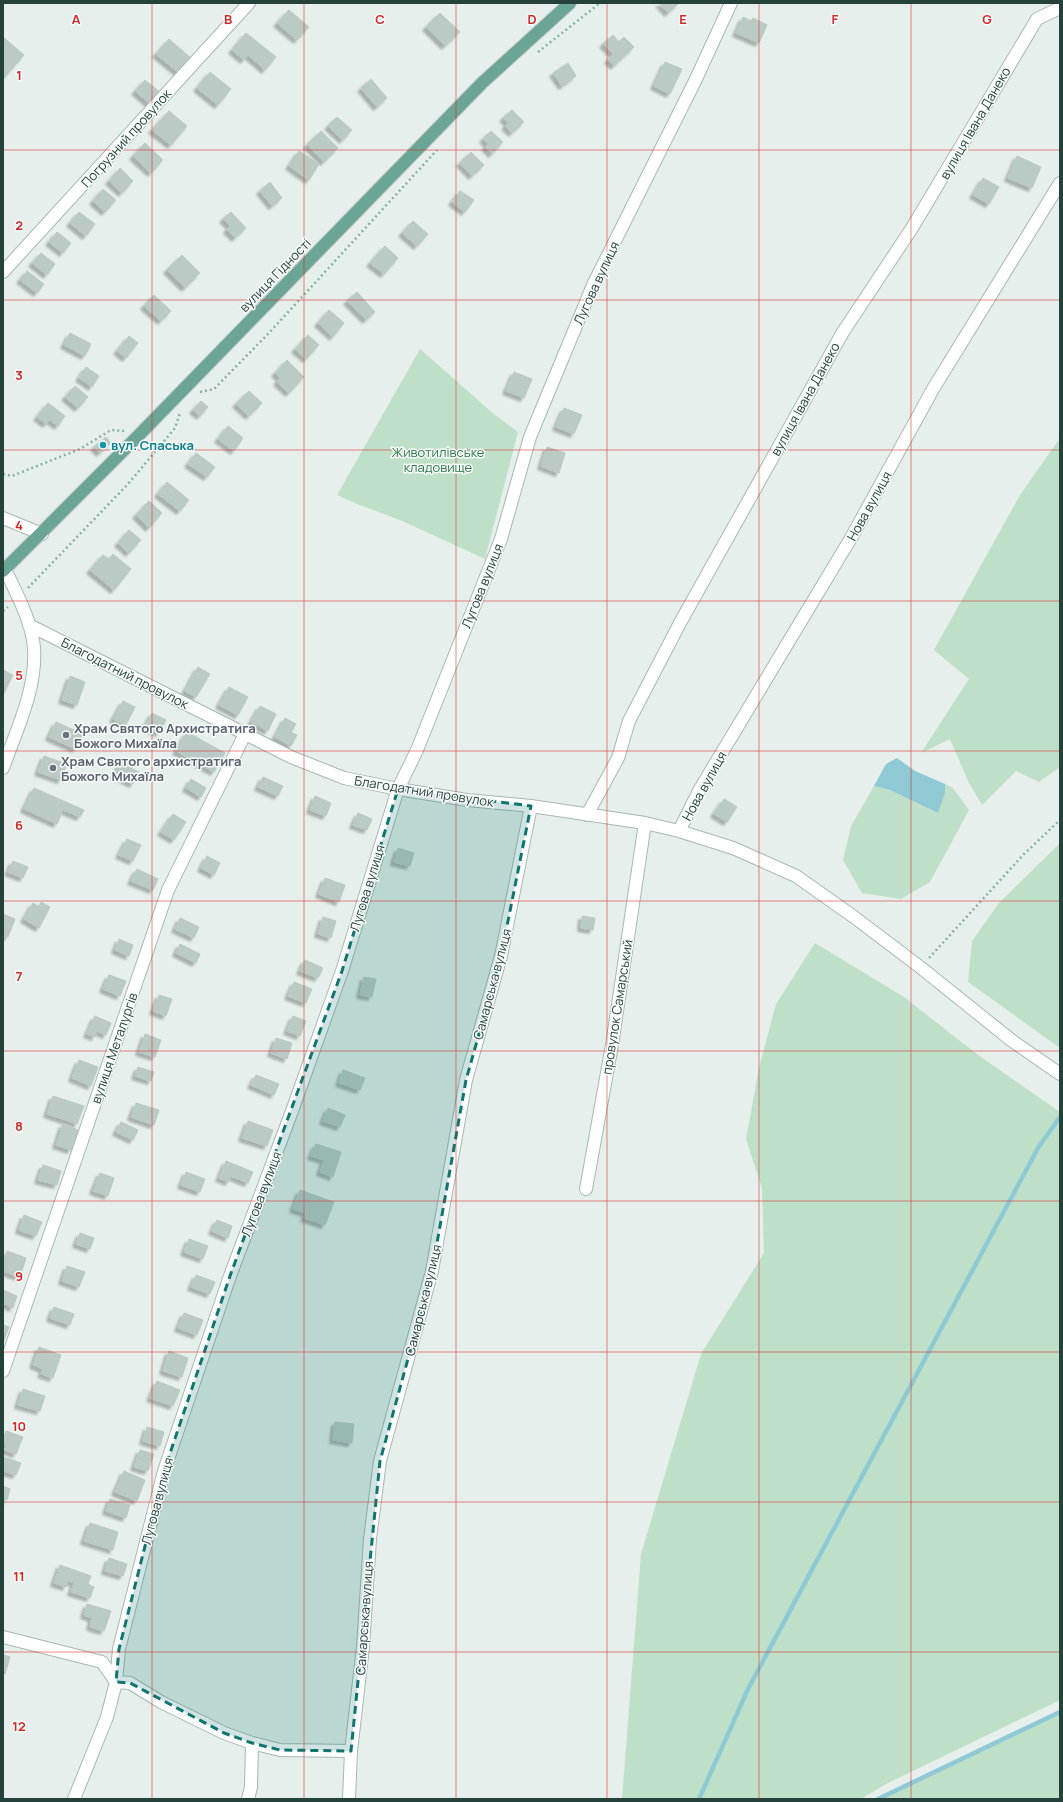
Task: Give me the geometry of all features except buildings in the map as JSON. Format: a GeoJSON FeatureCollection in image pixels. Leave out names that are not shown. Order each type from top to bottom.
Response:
{"type":"FeatureCollection","features":[{"type":"Feature","properties":{"kind":"main road","name":"вулиця Гідності"},"geometry":{"type":"LineString","coordinates":[[4,570],[42,534],[482,83],[570,3]]}},
{"type":"Feature","properties":{"kind":"street","name":"Погрузний провулок"},"geometry":{"type":"LineString","coordinates":[[3,272],[249,3]]}},
{"type":"Feature","properties":{"kind":"street","name":"Лугова вулиця"},"geometry":{"type":"LineString","coordinates":[[74,1799],[107,1717],[116,1682],[119,1649],[164,1471],[230,1276],[292,1111],[342,971],[398,789],[417,750],[501,539],[530,437],[593,285],[696,79],[731,3]]}},
{"type":"Feature","properties":{"kind":"street","name":"вулиця Івана Данеко"},"geometry":{"type":"LineString","coordinates":[[587,815],[618,758],[629,721],[682,621],[843,332],[912,228],[1037,19],[1060,8]]}},
{"type":"Feature","properties":{"kind":"street","name":"Нова вулиця"},"geometry":{"type":"LineString","coordinates":[[679,831],[700,789],[852,538],[933,389],[1060,183]]}},
{"type":"Feature","properties":{"kind":"street"},"geometry":{"type":"LineString","coordinates":[[3,518],[42,534]]}},
{"type":"Feature","properties":{"kind":"street"},"geometry":{"type":"LineString","coordinates":[[3,768],[31,687],[34,664],[34,647],[29,625],[4,570]]}},
{"type":"Feature","properties":{"kind":"street","name":"Благодатний провулок"},"geometry":{"type":"LineString","coordinates":[[29,625],[291,757],[344,778],[398,789],[467,800],[531,806],[645,823],[679,831],[733,848],[796,876],[854,917],[920,967],[1010,1040],[1060,1074]]}},
{"type":"Feature","properties":{"kind":"street","name":"вулиця Металургів"},"geometry":{"type":"LineString","coordinates":[[3,1371],[168,890],[245,734]]}},
{"type":"Feature","properties":{"kind":"street","name":"Самарська вулиця"},"geometry":{"type":"LineString","coordinates":[[349,1799],[351,1751],[363,1647],[370,1539],[380,1462],[432,1271],[466,1080],[501,956],[531,806]]}},
{"type":"Feature","properties":{"kind":"street","name":"провулок Самарський"},"geometry":{"type":"LineString","coordinates":[[586,1189],[612,1045],[645,823]]}},
{"type":"Feature","properties":{"kind":"street"},"geometry":{"type":"LineString","coordinates":[[3,1637],[102,1662],[116,1682],[130,1683],[161,1702],[224,1733],[252,1743],[280,1750],[351,1751]]}},
{"type":"Feature","properties":{"kind":"street"},"geometry":{"type":"LineString","coordinates":[[248,1799],[251,1787],[252,1743]]}},
{"type":"Feature","properties":{"kind":"path"},"geometry":{"type":"LineString","coordinates":[[534,55],[600,3]]}},
{"type":"Feature","properties":{"kind":"path"},"geometry":{"type":"LineString","coordinates":[[197,392],[214,389],[258,345],[441,146]]}},
{"type":"Feature","properties":{"kind":"path"},"geometry":{"type":"LineString","coordinates":[[18,598],[128,484],[175,428],[182,407]]}},
{"type":"Feature","properties":{"kind":"path"},"geometry":{"type":"LineString","coordinates":[[3,474],[12,476],[80,449],[111,430],[122,430],[140,434]]}},
{"type":"Feature","properties":{"kind":"path"},"geometry":{"type":"LineString","coordinates":[[920,967],[1024,854],[1060,820]]}},
{"type":"Feature","properties":{"kind":"highlighted area"},"geometry":{"type":"Polygon","coordinates":[[[398,789],[531,806],[501,956],[466,1080],[432,1271],[380,1461],[351,1751],[280,1750],[252,1743],[224,1733],[130,1683],[116,1682],[119,1649],[164,1471],[230,1276],[342,971],[398,789]]]}},
{"type":"Feature","properties":{"kind":"green space","name":"Животилівське кладовище"},"geometry":{"type":"Polygon","coordinates":[[[420,349],[495,415],[518,432],[485,559],[400,520],[337,495],[420,349]]]}},
{"type":"Feature","properties":{"kind":"green space"},"geometry":{"type":"Polygon","coordinates":[[[1060,438],[1060,767],[1039,782],[1016,771],[982,805],[969,783],[950,739],[921,753],[969,679],[934,650],[1020,495],[1060,438]]]}},
{"type":"Feature","properties":{"kind":"green space"},"geometry":{"type":"Polygon","coordinates":[[[945,784],[953,788],[969,810],[930,882],[901,899],[862,893],[843,860],[851,826],[874,786],[890,790],[938,813],[945,784]]]}},
{"type":"Feature","properties":{"kind":"green space"},"geometry":{"type":"Polygon","coordinates":[[[1060,843],[1060,1048],[968,982],[972,941],[999,903],[1060,843]]]}},
{"type":"Feature","properties":{"kind":"green space"},"geometry":{"type":"Polygon","coordinates":[[[815,943],[904,997],[978,1055],[1060,1112],[1060,1700],[886,1784],[861,1799],[622,1799],[641,1554],[701,1354],[764,1253],[762,1188],[746,1139],[759,1068],[776,1004],[815,943]]]}},
{"type":"Feature","properties":{"kind":"green space"},"geometry":{"type":"Polygon","coordinates":[[[1060,1712],[1060,1799],[878,1799],[1060,1712]]]}},
{"type":"Feature","properties":{"kind":"water"},"geometry":{"type":"Polygon","coordinates":[[[897,758],[915,771],[945,784],[945,793],[938,813],[890,790],[874,786],[886,764],[897,758]]]}},
{"type":"Feature","properties":{"kind":"waterway"},"geometry":{"type":"LineString","coordinates":[[699,1799],[748,1689],[1038,1148],[1060,1117]]}},
{"type":"Feature","properties":{"kind":"waterway"},"geometry":{"type":"LineString","coordinates":[[878,1799],[1060,1712]]}},
{"type":"Feature","properties":{"kind":"place","name":"вул. Спаська"},"geometry":{"type":"Point","coordinates":[103,445]}},
{"type":"Feature","properties":{"kind":"place","name":"Храм Святого Архистратига Божого Михаїла"},"geometry":{"type":"Point","coordinates":[66,735]}},
{"type":"Feature","properties":{"kind":"place","name":"Храм Святого архистратига Божого Михаїла"},"geometry":{"type":"Point","coordinates":[53,768]}}]}
